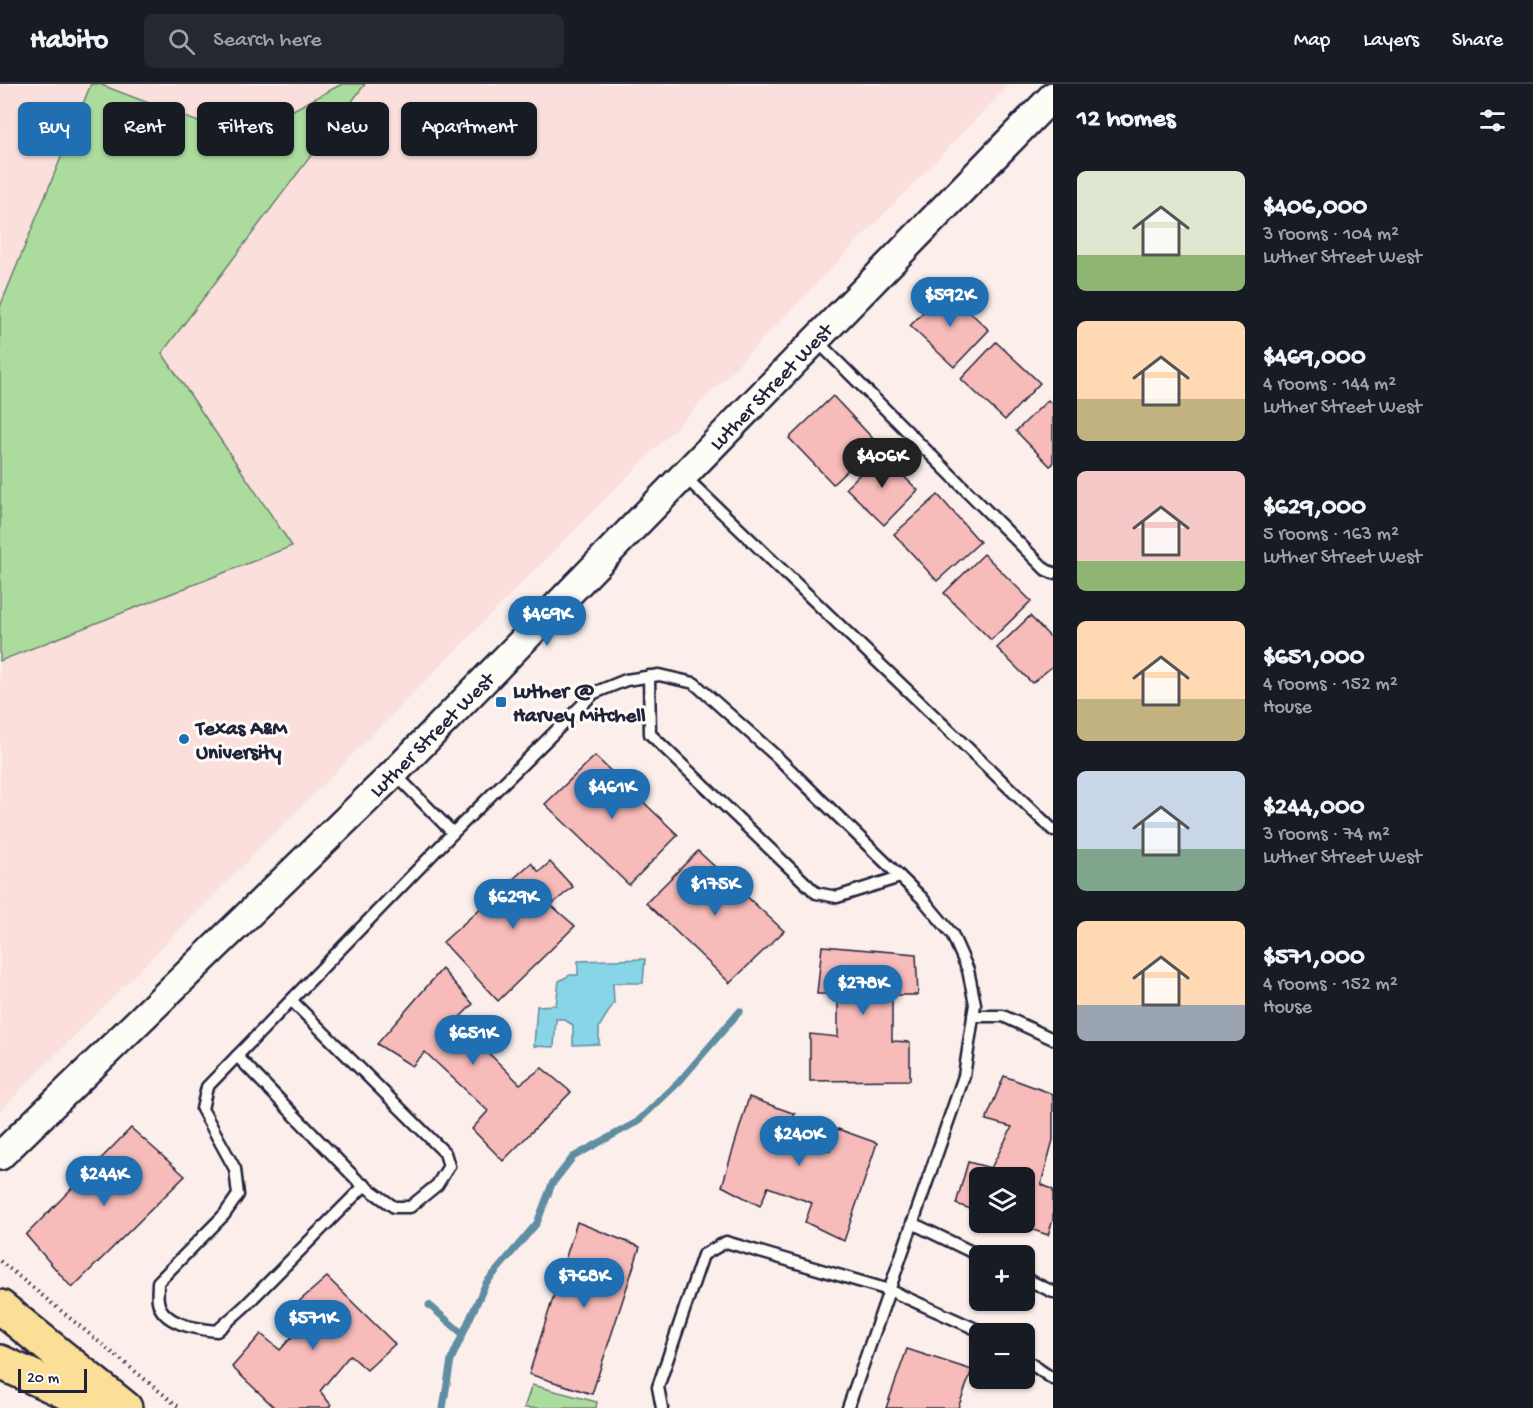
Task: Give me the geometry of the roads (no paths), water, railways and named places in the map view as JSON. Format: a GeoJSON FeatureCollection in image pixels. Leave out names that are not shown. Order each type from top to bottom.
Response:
{"type":"FeatureCollection","features":[{"type":"Feature","properties":{"kind":"highway"},"geometry":{"type":"LineString","coordinates":[[2,1292],[125,1408]]}},
{"type":"Feature","properties":{"kind":"highway"},"geometry":{"type":"LineString","coordinates":[[0,1362],[101,1408]]}},
{"type":"Feature","properties":{"kind":"street","name":"Luther Street West"},"geometry":{"type":"LineString","coordinates":[[0,1156],[394,772],[815,340],[1046,108]]}},
{"type":"Feature","properties":{"kind":"lane"},"geometry":{"type":"LineString","coordinates":[[815,340],[1047,570],[1053,573]]}},
{"type":"Feature","properties":{"kind":"lane"},"geometry":{"type":"LineString","coordinates":[[684,476],[1053,830]]}},
{"type":"Feature","properties":{"kind":"lane"},"geometry":{"type":"LineString","coordinates":[[365,1185],[246,1306],[217,1330],[190,1328],[166,1315],[158,1303],[158,1282],[224,1215],[238,1195],[235,1169],[202,1109],[207,1087],[453,833],[594,693],[626,680],[649,676],[659,675],[694,683],[776,756],[900,877],[952,934],[968,970],[975,1004],[964,1076],[848,1408]]}},
{"type":"Feature","properties":{"kind":"lane"},"geometry":{"type":"LineString","coordinates":[[649,676],[650,734],[816,893],[837,897],[900,877]]}},
{"type":"Feature","properties":{"kind":"lane"},"geometry":{"type":"LineString","coordinates":[[394,772],[453,833]]}},
{"type":"Feature","properties":{"kind":"lane"},"geometry":{"type":"LineString","coordinates":[[237,1056],[365,1185],[394,1207],[410,1207],[436,1185],[449,1166],[446,1153],[292,1001]]}},
{"type":"Feature","properties":{"kind":"lane"},"geometry":{"type":"LineString","coordinates":[[973,1016],[1003,1016],[1053,1039]]}},
{"type":"Feature","properties":{"kind":"lane"},"geometry":{"type":"LineString","coordinates":[[912,1223],[969,1251]]}},
{"type":"Feature","properties":{"kind":"lane"},"geometry":{"type":"LineString","coordinates":[[662,1408],[658,1387],[703,1255],[726,1242],[889,1290],[969,1326]]}},
{"type":"Feature","properties":{"kind":"lane"},"geometry":{"type":"LineString","coordinates":[[1035,1283],[1053,1292]]}},
{"type":"Feature","properties":{"kind":"lane"},"geometry":{"type":"LineString","coordinates":[[1035,1367],[1053,1379]]}},
{"type":"Feature","properties":{"kind":"water"},"geometry":{"type":"Polygon","coordinates":[[[645,959],[643,983],[613,983],[614,1003],[599,1027],[599,1044],[573,1045],[573,1025],[563,1019],[556,1019],[554,1047],[534,1046],[537,1006],[556,1005],[559,981],[570,975],[578,975],[578,961],[645,959]]]}},
{"type":"Feature","properties":{"kind":"waterway"},"geometry":{"type":"LineString","coordinates":[[443,1408],[451,1360],[486,1283],[537,1223],[552,1184],[573,1157],[637,1122],[678,1083],[740,1011]]}},
{"type":"Feature","properties":{"kind":"waterway"},"geometry":{"type":"LineString","coordinates":[[429,1305],[463,1334]]}},
{"type":"Feature","properties":{"kind":"place","name":"Luther @ Harvey Mitchell"},"geometry":{"type":"Point","coordinates":[501,702]}},
{"type":"Feature","properties":{"kind":"place","name":"Texas A&M University"},"geometry":{"type":"Point","coordinates":[184,739]}}]}
